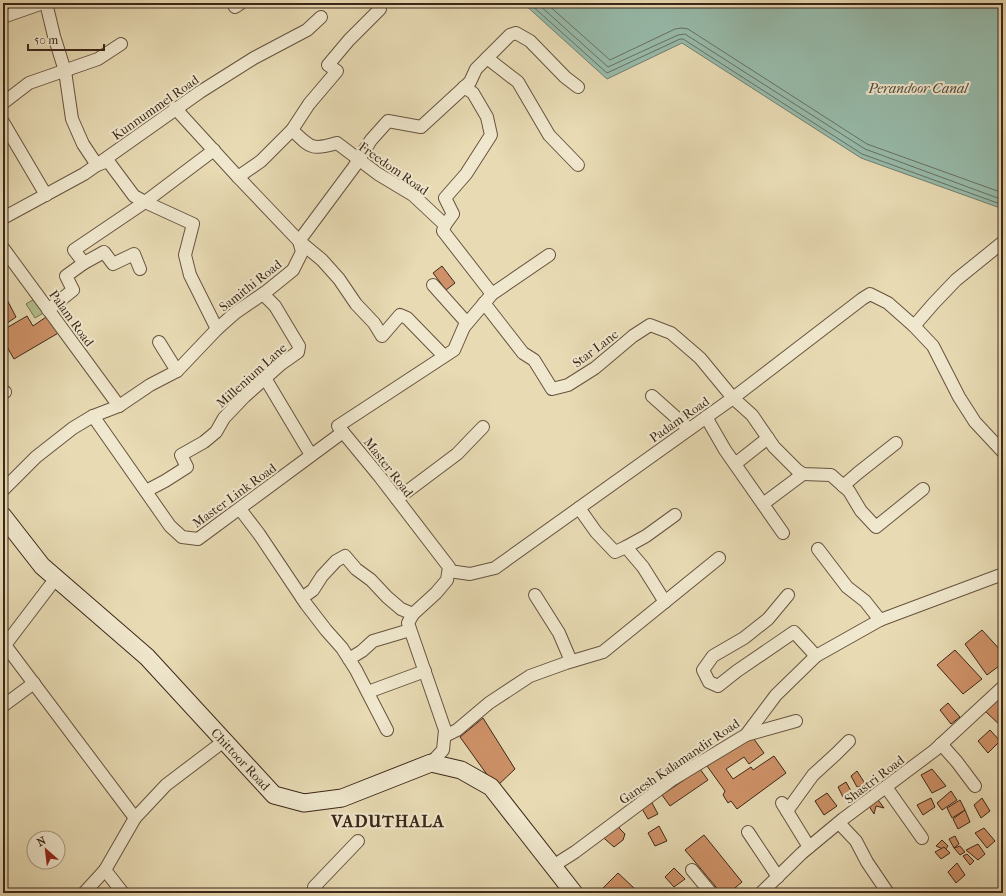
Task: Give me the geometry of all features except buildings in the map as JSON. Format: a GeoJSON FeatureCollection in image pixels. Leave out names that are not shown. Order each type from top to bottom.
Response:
{"type":"FeatureCollection","features":[{"type":"Feature","properties":{"kind":"main road","name":"Chittoor Road"},"geometry":{"type":"LineString","coordinates":[[3,516],[42,566],[147,657],[274,795],[304,803],[342,798],[431,763]]}},
{"type":"Feature","properties":{"kind":"main road"},"geometry":{"type":"LineString","coordinates":[[431,763],[461,770],[492,788],[553,866],[568,891]]}},
{"type":"Feature","properties":{"kind":"street"},"geometry":{"type":"LineString","coordinates":[[3,17],[45,3],[65,71],[72,119],[83,144],[97,165],[108,161],[134,196],[192,224],[185,255],[190,275],[217,329]]}},
{"type":"Feature","properties":{"kind":"street"},"geometry":{"type":"LineString","coordinates":[[233,3],[235,7],[241,3]]}},
{"type":"Feature","properties":{"kind":"street"},"geometry":{"type":"LineString","coordinates":[[238,177],[261,161],[292,130],[309,104],[337,71],[328,65],[349,40],[380,10]]}},
{"type":"Feature","properties":{"kind":"street","name":"Kunnummel Road"},"geometry":{"type":"LineString","coordinates":[[3,218],[84,174],[175,108],[254,58],[307,30],[322,17]]}},
{"type":"Feature","properties":{"kind":"street"},"geometry":{"type":"LineString","coordinates":[[299,242],[358,161],[371,140],[388,121],[420,127],[470,82],[476,69],[510,35],[516,33],[530,41],[565,77],[578,87]]}},
{"type":"Feature","properties":{"kind":"street"},"geometry":{"type":"LineString","coordinates":[[3,103],[29,83],[98,59],[121,44]]}},
{"type":"Feature","properties":{"kind":"street"},"geometry":{"type":"LineString","coordinates":[[487,58],[518,82],[549,135],[578,165]]}},
{"type":"Feature","properties":{"kind":"street"},"geometry":{"type":"LineString","coordinates":[[445,225],[453,214],[445,198],[466,174],[490,135],[487,117],[473,93],[464,87]]}},
{"type":"Feature","properties":{"kind":"street"},"geometry":{"type":"LineString","coordinates":[[175,108],[299,242],[322,260],[339,279],[356,304],[374,323],[382,336],[400,314],[407,318],[444,356]]}},
{"type":"Feature","properties":{"kind":"street"},"geometry":{"type":"LineString","coordinates":[[3,122],[46,195]]}},
{"type":"Feature","properties":{"kind":"street","name":"Freedom Road"},"geometry":{"type":"LineString","coordinates":[[292,130],[309,146],[322,148],[337,143],[358,161],[394,185],[413,195],[445,225],[443,231],[492,294]]}},
{"type":"Feature","properties":{"kind":"street"},"geometry":{"type":"LineString","coordinates":[[84,263],[74,250],[145,202],[214,150]]}},
{"type":"Feature","properties":{"kind":"street","name":"Samithi Road"},"geometry":{"type":"LineString","coordinates":[[3,490],[36,457],[73,428],[93,416],[119,406],[150,385],[177,371],[217,329],[235,313],[263,294],[293,270],[302,252],[299,242]]}},
{"type":"Feature","properties":{"kind":"street"},"geometry":{"type":"LineString","coordinates":[[914,326],[956,280],[1003,242]]}},
{"type":"Feature","properties":{"kind":"street","name":"Palam Road"},"geometry":{"type":"LineString","coordinates":[[3,248],[119,406]]}},
{"type":"Feature","properties":{"kind":"street"},"geometry":{"type":"LineString","coordinates":[[48,310],[73,290],[66,276],[84,263],[104,252],[113,264],[134,254],[140,269]]}},
{"type":"Feature","properties":{"kind":"street"},"geometry":{"type":"LineString","coordinates":[[343,432],[338,426],[454,350],[464,327],[492,294],[549,255]]}},
{"type":"Feature","properties":{"kind":"street"},"geometry":{"type":"LineString","coordinates":[[433,285],[467,323]]}},
{"type":"Feature","properties":{"kind":"street","name":"Millenium Lane"},"geometry":{"type":"LineString","coordinates":[[146,491],[187,467],[181,455],[204,442],[216,432],[224,418],[265,378],[298,352],[299,346],[276,306],[263,294]]}},
{"type":"Feature","properties":{"kind":"street","name":"Padam Road"},"geometry":{"type":"LineString","coordinates":[[449,571],[470,574],[495,568],[733,398],[870,294],[888,303],[914,326],[933,346],[959,397],[975,422],[1003,452]]}},
{"type":"Feature","properties":{"kind":"street","name":"Star Lane"},"geometry":{"type":"LineString","coordinates":[[484,303],[523,353],[534,360],[552,389],[568,385],[595,368],[650,325],[671,333],[700,358],[733,398]]}},
{"type":"Feature","properties":{"kind":"street"},"geometry":{"type":"LineString","coordinates":[[159,342],[177,371]]}},
{"type":"Feature","properties":{"kind":"street"},"geometry":{"type":"LineString","coordinates":[[265,378],[311,455]]}},
{"type":"Feature","properties":{"kind":"street"},"geometry":{"type":"LineString","coordinates":[[652,396],[689,429]]}},
{"type":"Feature","properties":{"kind":"street"},"geometry":{"type":"LineString","coordinates":[[733,398],[752,415],[774,447],[797,470],[803,474],[831,475],[849,491],[861,511],[876,527],[923,490]]}},
{"type":"Feature","properties":{"kind":"street","name":"Master Link Road"},"geometry":{"type":"LineString","coordinates":[[93,416],[170,526],[182,537],[198,539],[343,432]]}},
{"type":"Feature","properties":{"kind":"street"},"geometry":{"type":"LineString","coordinates":[[706,417],[725,450],[782,533]]}},
{"type":"Feature","properties":{"kind":"street"},"geometry":{"type":"LineString","coordinates":[[397,499],[457,454],[483,427]]}},
{"type":"Feature","properties":{"kind":"street","name":"Master Road"},"geometry":{"type":"LineString","coordinates":[[343,432],[449,567],[449,571]]}},
{"type":"Feature","properties":{"kind":"street"},"geometry":{"type":"LineString","coordinates":[[735,464],[768,438]]}},
{"type":"Feature","properties":{"kind":"street"},"geometry":{"type":"LineString","coordinates":[[843,486],[896,443]]}},
{"type":"Feature","properties":{"kind":"street"},"geometry":{"type":"LineString","coordinates":[[763,504],[803,474]]}},
{"type":"Feature","properties":{"kind":"street"},"geometry":{"type":"LineString","coordinates":[[579,508],[596,532],[615,552],[646,536],[675,515]]}},
{"type":"Feature","properties":{"kind":"street"},"geometry":{"type":"LineString","coordinates":[[240,509],[259,534],[302,598],[326,630],[342,648],[368,692],[387,730]]}},
{"type":"Feature","properties":{"kind":"street"},"geometry":{"type":"LineString","coordinates":[[626,547],[644,567],[665,602]]}},
{"type":"Feature","properties":{"kind":"street"},"geometry":{"type":"LineString","coordinates":[[818,549],[847,587],[865,601],[880,620]]}},
{"type":"Feature","properties":{"kind":"street"},"geometry":{"type":"LineString","coordinates":[[302,598],[313,590],[322,576],[336,561],[345,556],[356,569],[371,580],[386,597],[401,609],[413,614]]}},
{"type":"Feature","properties":{"kind":"street"},"geometry":{"type":"LineString","coordinates":[[445,736],[457,730],[489,703],[530,676],[603,652],[719,558]]}},
{"type":"Feature","properties":{"kind":"street"},"geometry":{"type":"LineString","coordinates":[[431,763],[443,750],[445,730],[408,623],[413,614],[444,584],[447,580],[449,571]]}},
{"type":"Feature","properties":{"kind":"street","name":"Ganesh Kalamandir Road"},"geometry":{"type":"LineString","coordinates":[[553,866],[575,852],[673,779],[746,735],[776,695],[816,656],[880,620],[1003,574]]}},
{"type":"Feature","properties":{"kind":"street"},"geometry":{"type":"LineString","coordinates":[[56,578],[4,646],[34,683],[135,818]]}},
{"type":"Feature","properties":{"kind":"street"},"geometry":{"type":"LineString","coordinates":[[535,595],[559,633],[572,661]]}},
{"type":"Feature","properties":{"kind":"street"},"geometry":{"type":"LineString","coordinates":[[788,595],[768,619],[744,638],[713,656],[703,670],[709,682],[718,686],[737,671],[794,632],[816,656]]}},
{"type":"Feature","properties":{"kind":"street"},"geometry":{"type":"LineString","coordinates":[[349,659],[373,641],[410,630]]}},
{"type":"Feature","properties":{"kind":"street"},"geometry":{"type":"LineString","coordinates":[[368,692],[425,671]]}},
{"type":"Feature","properties":{"kind":"street"},"geometry":{"type":"LineString","coordinates":[[3,706],[34,683]]}},
{"type":"Feature","properties":{"kind":"street","name":"Shastri Road"},"geometry":{"type":"LineString","coordinates":[[761,893],[809,847],[941,744],[1003,686]]}},
{"type":"Feature","properties":{"kind":"street"},"geometry":{"type":"LineString","coordinates":[[746,735],[796,721]]}},
{"type":"Feature","properties":{"kind":"street"},"geometry":{"type":"LineString","coordinates":[[84,893],[105,870],[135,818],[166,785],[224,741]]}},
{"type":"Feature","properties":{"kind":"street"},"geometry":{"type":"LineString","coordinates":[[809,847],[785,807],[812,775],[849,741]]}},
{"type":"Feature","properties":{"kind":"street"},"geometry":{"type":"LineString","coordinates":[[941,744],[974,786]]}},
{"type":"Feature","properties":{"kind":"street"},"geometry":{"type":"LineString","coordinates":[[886,787],[922,838]]}},
{"type":"Feature","properties":{"kind":"street"},"geometry":{"type":"LineString","coordinates":[[839,823],[856,841],[867,862],[888,893]]}},
{"type":"Feature","properties":{"kind":"street"},"geometry":{"type":"LineString","coordinates":[[748,832],[778,877]]}},
{"type":"Feature","properties":{"kind":"street"},"geometry":{"type":"LineString","coordinates":[[319,893],[314,887],[358,841]]}},
{"type":"Feature","properties":{"kind":"street"},"geometry":{"type":"LineString","coordinates":[[105,870],[123,893]]}},
{"type":"Feature","properties":{"kind":"street"},"geometry":{"type":"LineString","coordinates":[[692,870],[711,893]]}},
{"type":"Feature","properties":{"kind":"green space"},"geometry":{"type":"Polygon","coordinates":[[[36,298],[45,312],[35,318],[26,304],[36,298]]]}},
{"type":"Feature","properties":{"kind":"water","name":"Perandoor Canal"},"geometry":{"type":"Polygon","coordinates":[[[523,3],[1003,3],[1003,209],[861,158],[682,43],[607,79],[523,3]]]}},
{"type":"Feature","properties":{"kind":"district","name":"VADUTHALA"},"geometry":{"type":"Point","coordinates":[388,821]}}]}
